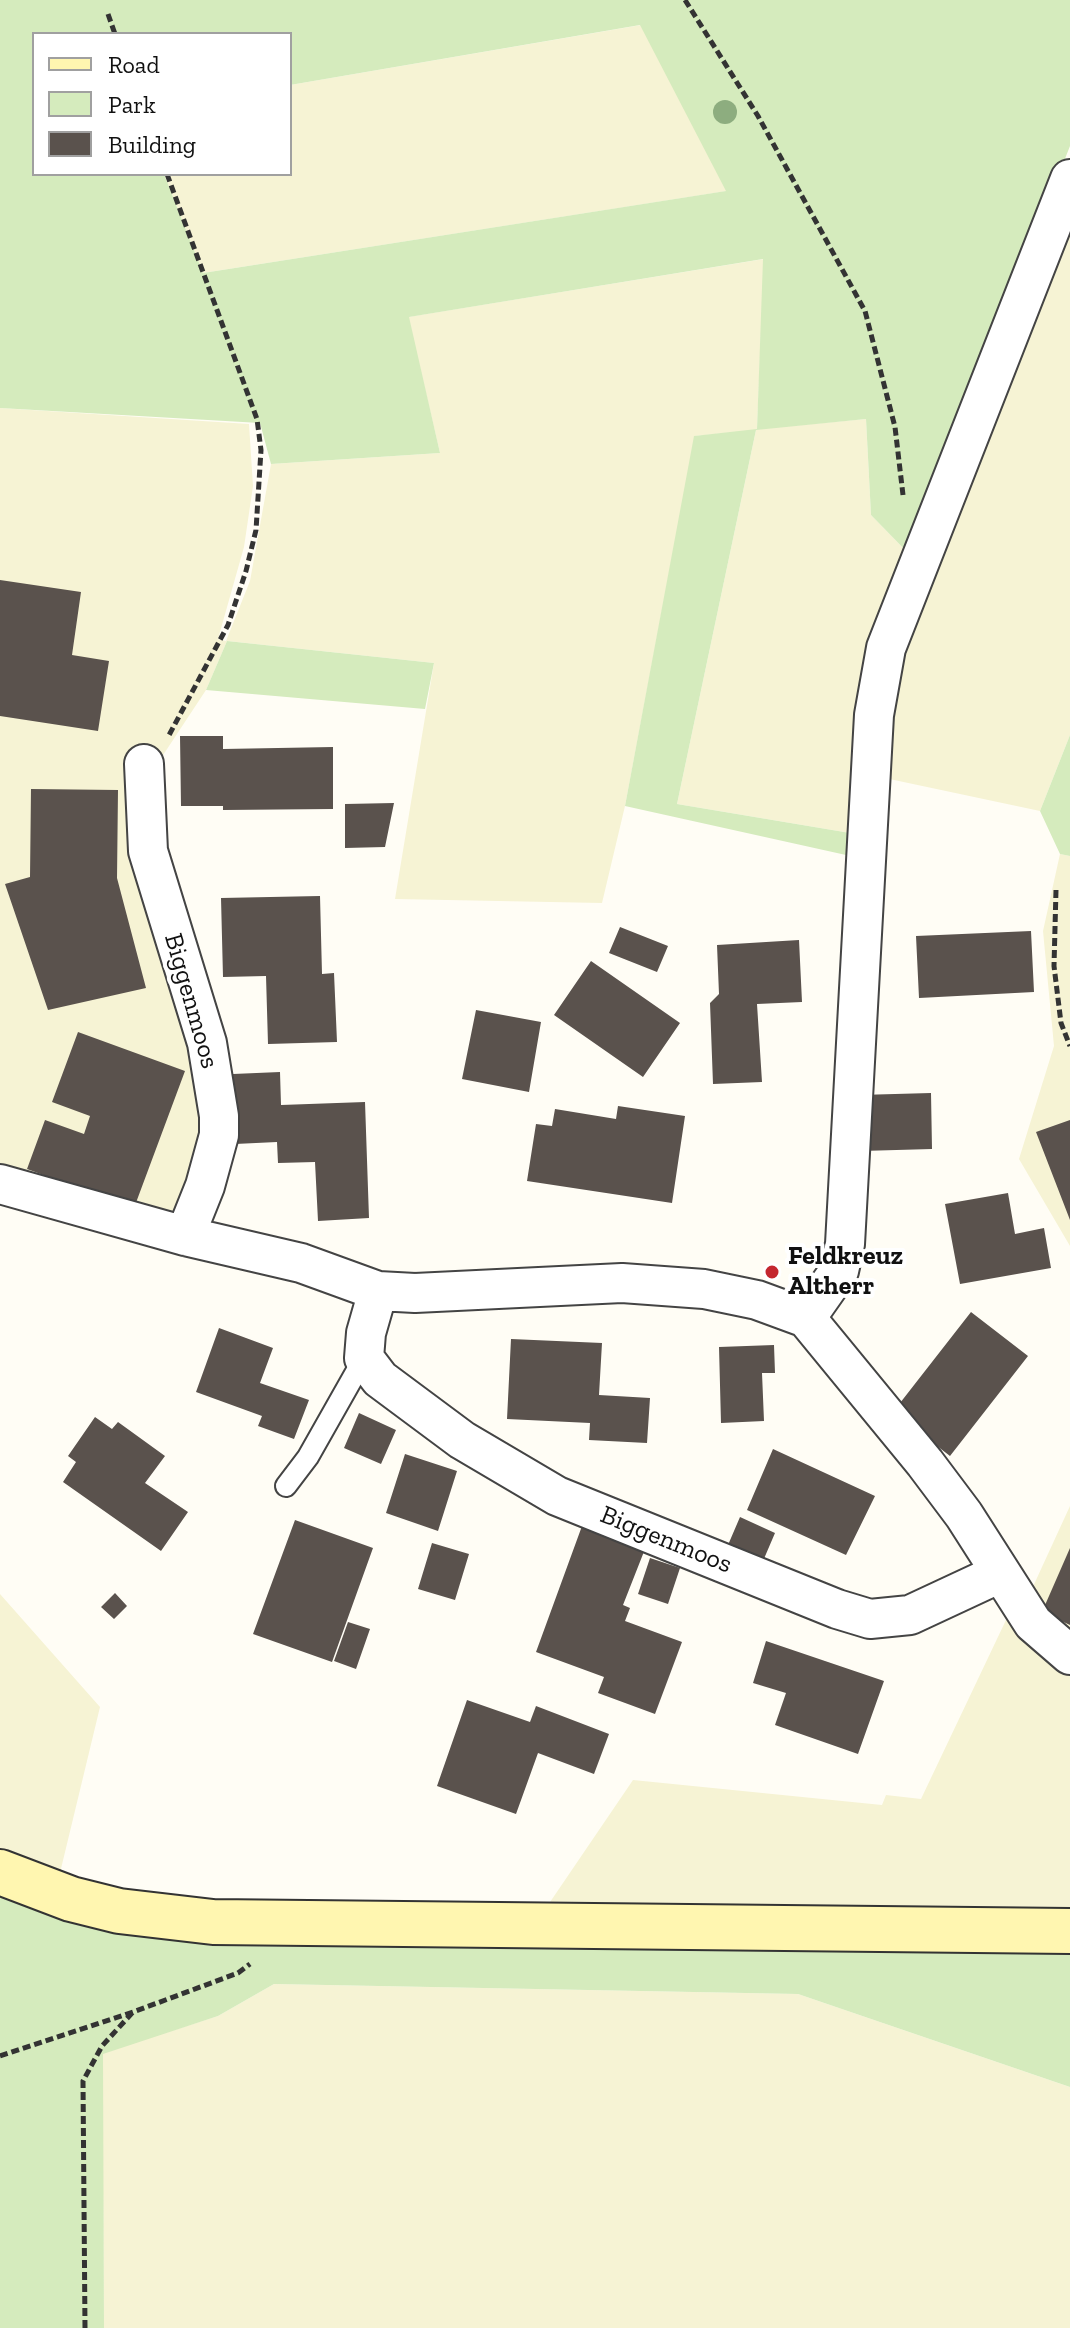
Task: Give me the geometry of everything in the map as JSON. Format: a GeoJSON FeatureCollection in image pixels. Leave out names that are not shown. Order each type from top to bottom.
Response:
{"type":"FeatureCollection","features":[{"type":"Feature","properties":{"kind":"main road"},"geometry":{"type":"LineString","coordinates":[[0,1872],[71,1899],[119,1911],[166,1918],[276,1925],[1070,1931]]}},
{"type":"Feature","properties":{"kind":"street"},"geometry":{"type":"LineString","coordinates":[[806,1318],[839,1271],[845,1244],[874,715],[886,648],[1070,179]]}},
{"type":"Feature","properties":{"kind":"street","name":"Biggenmoos"},"geometry":{"type":"LineString","coordinates":[[144,764],[148,851],[207,1043],[219,1116],[219,1135],[205,1186],[185,1236]]}},
{"type":"Feature","properties":{"kind":"street"},"geometry":{"type":"LineString","coordinates":[[0,1184],[185,1236],[301,1263],[378,1291],[415,1293],[622,1283],[704,1289],[757,1300],[806,1318],[964,1515],[998,1574],[1033,1623],[1070,1655]]}},
{"type":"Feature","properties":{"kind":"street"},"geometry":{"type":"LineString","coordinates":[[364,1358],[366,1333],[378,1291]]}},
{"type":"Feature","properties":{"kind":"street","name":"Biggenmoos"},"geometry":{"type":"LineString","coordinates":[[364,1358],[380,1379],[462,1440],[557,1496],[837,1609],[870,1619],[910,1615],[998,1574]]}},
{"type":"Feature","properties":{"kind":"lane"},"geometry":{"type":"LineString","coordinates":[[286,1486],[308,1457],[364,1358]]}},
{"type":"Feature","properties":{"kind":"path"},"geometry":{"type":"LineString","coordinates":[[685,0],[758,116],[865,311],[895,427],[908,531],[921,556]]}},
{"type":"Feature","properties":{"kind":"path"},"geometry":{"type":"LineString","coordinates":[[108,14],[114,32]]}},
{"type":"Feature","properties":{"kind":"path"},"geometry":{"type":"LineString","coordinates":[[144,764],[170,735],[228,625],[246,571],[260,492],[257,419],[168,176]]}},
{"type":"Feature","properties":{"kind":"path"},"geometry":{"type":"LineString","coordinates":[[1056,890],[1054,966],[1061,1023],[1070,1046]]}},
{"type":"Feature","properties":{"kind":"path"},"geometry":{"type":"LineString","coordinates":[[0,2056],[238,1973],[267,1951],[276,1925]]}},
{"type":"Feature","properties":{"kind":"path"},"geometry":{"type":"LineString","coordinates":[[85,2328],[83,2081],[102,2046],[133,2012]]}},
{"type":"Feature","properties":{"kind":"shaded area"},"geometry":{"type":"Polygon","coordinates":[[[641,25],[727,191],[203,273],[165,176],[292,176],[292,85],[641,25]]]}},
{"type":"Feature","properties":{"kind":"shaded area"},"geometry":{"type":"Polygon","coordinates":[[[1070,209],[1070,735],[1040,811],[880,777],[900,642],[1070,209]]]}},
{"type":"Feature","properties":{"kind":"shaded area"},"geometry":{"type":"Polygon","coordinates":[[[764,259],[757,429],[866,419],[871,515],[909,554],[856,834],[677,804],[756,430],[695,436],[625,806],[602,903],[395,899],[434,663],[227,641],[206,690],[142,787],[220,1125],[187,1230],[0,1178],[0,408],[249,424],[253,486],[244,547],[218,639],[226,641],[250,581],[271,464],[440,453],[408,317],[764,259]]]}},
{"type":"Feature","properties":{"kind":"shaded area"},"geometry":{"type":"Polygon","coordinates":[[[1060,854],[1070,856],[1070,1246],[1019,1159],[1054,1046],[1043,931],[1060,854]]]}},
{"type":"Feature","properties":{"kind":"shaded area"},"geometry":{"type":"Polygon","coordinates":[[[1070,1506],[1070,1651],[1025,1604],[1070,1506]]]}},
{"type":"Feature","properties":{"kind":"shaded area"},"geometry":{"type":"Polygon","coordinates":[[[0,1594],[100,1707],[59,1877],[0,1853],[0,1594]]]}},
{"type":"Feature","properties":{"kind":"shaded area"},"geometry":{"type":"Polygon","coordinates":[[[1015,1613],[1070,1661],[1070,1913],[546,1908],[633,1780],[882,1805],[886,1795],[921,1799],[1006,1620],[1015,1613]]]}},
{"type":"Feature","properties":{"kind":"shaded area"},"geometry":{"type":"Polygon","coordinates":[[[274,1984],[798,1994],[1070,2087],[1070,2328],[104,2328],[102,2053],[218,2016],[274,1984]]]}},
{"type":"Feature","properties":{"kind":"green space"},"geometry":{"type":"Polygon","coordinates":[[[0,0],[1070,0],[1070,146],[909,554],[871,515],[866,419],[756,430],[677,804],[856,834],[855,857],[625,806],[694,436],[757,429],[763,259],[409,317],[440,453],[271,464],[260,423],[0,408],[0,0]],[[640,25],[292,85],[292,32],[32,32],[32,176],[165,176],[203,273],[726,191],[640,25]]]}},
{"type":"Feature","properties":{"kind":"green space"},"geometry":{"type":"Polygon","coordinates":[[[227,641],[434,663],[425,709],[206,690],[227,641]]]}},
{"type":"Feature","properties":{"kind":"green space"},"geometry":{"type":"Polygon","coordinates":[[[1070,735],[1070,856],[1060,854],[1040,811],[1070,735]]]}},
{"type":"Feature","properties":{"kind":"green space"},"geometry":{"type":"Polygon","coordinates":[[[0,1893],[59,1917],[212,1946],[1070,1949],[1070,2087],[798,1994],[274,1984],[218,2016],[103,2054],[104,2328],[0,2328],[0,1893]]]}},
{"type":"Feature","properties":{"kind":"building"},"geometry":{"type":"Polygon","coordinates":[[[0,580],[81,592],[72,655],[109,661],[98,731],[0,716],[0,580]]]}},
{"type":"Feature","properties":{"kind":"building"},"geometry":{"type":"Polygon","coordinates":[[[180,736],[223,736],[223,749],[333,747],[333,809],[223,810],[223,806],[181,806],[180,736]]]}},
{"type":"Feature","properties":{"kind":"building"},"geometry":{"type":"Polygon","coordinates":[[[31,789],[118,790],[117,878],[146,988],[48,1010],[5,884],[30,877],[31,789]]]}},
{"type":"Feature","properties":{"kind":"building"},"geometry":{"type":"Polygon","coordinates":[[[394,803],[385,847],[345,848],[345,804],[394,803]]]}},
{"type":"Feature","properties":{"kind":"building"},"geometry":{"type":"Polygon","coordinates":[[[320,896],[322,974],[334,973],[337,1042],[268,1044],[266,976],[223,977],[221,898],[320,896]]]}},
{"type":"Feature","properties":{"kind":"building"},"geometry":{"type":"Polygon","coordinates":[[[620,927],[668,946],[657,972],[609,953],[620,927]]]}},
{"type":"Feature","properties":{"kind":"building"},"geometry":{"type":"Polygon","coordinates":[[[1031,931],[1034,992],[919,998],[916,936],[1031,931]]]}},
{"type":"Feature","properties":{"kind":"building"},"geometry":{"type":"Polygon","coordinates":[[[799,940],[802,1002],[757,1004],[762,1082],[713,1084],[710,1003],[719,994],[717,945],[799,940]]]}},
{"type":"Feature","properties":{"kind":"building"},"geometry":{"type":"Polygon","coordinates":[[[591,961],[680,1023],[643,1077],[554,1015],[591,961]]]}},
{"type":"Feature","properties":{"kind":"building"},"geometry":{"type":"Polygon","coordinates":[[[476,1010],[541,1022],[529,1092],[462,1079],[476,1010]]]}},
{"type":"Feature","properties":{"kind":"building"},"geometry":{"type":"Polygon","coordinates":[[[78,1032],[185,1071],[134,1208],[27,1169],[45,1120],[84,1134],[90,1116],[52,1102],[78,1032]]]}},
{"type":"Feature","properties":{"kind":"building"},"geometry":{"type":"Polygon","coordinates":[[[280,1072],[281,1105],[365,1102],[369,1218],[318,1221],[315,1162],[278,1163],[277,1142],[235,1144],[233,1074],[280,1072]]]}},
{"type":"Feature","properties":{"kind":"building"},"geometry":{"type":"Polygon","coordinates":[[[931,1093],[932,1149],[861,1151],[859,1095],[931,1093]]]}},
{"type":"Feature","properties":{"kind":"building"},"geometry":{"type":"Polygon","coordinates":[[[618,1106],[685,1116],[672,1203],[527,1181],[536,1124],[552,1126],[555,1109],[616,1119],[618,1106]]]}},
{"type":"Feature","properties":{"kind":"building"},"geometry":{"type":"Polygon","coordinates":[[[1070,1120],[1070,1220],[1036,1132],[1070,1120]]]}},
{"type":"Feature","properties":{"kind":"building"},"geometry":{"type":"Polygon","coordinates":[[[1008,1193],[1015,1234],[1044,1228],[1051,1268],[960,1284],[945,1204],[1008,1193]]]}},
{"type":"Feature","properties":{"kind":"building"},"geometry":{"type":"Polygon","coordinates":[[[971,1312],[1028,1356],[950,1456],[893,1412],[971,1312]]]}},
{"type":"Feature","properties":{"kind":"building"},"geometry":{"type":"Polygon","coordinates":[[[219,1328],[273,1348],[260,1383],[309,1400],[294,1439],[258,1426],[262,1416],[196,1392],[219,1328]]]}},
{"type":"Feature","properties":{"kind":"building"},"geometry":{"type":"Polygon","coordinates":[[[511,1339],[602,1343],[599,1395],[650,1398],[647,1443],[589,1440],[590,1423],[507,1419],[511,1339]]]}},
{"type":"Feature","properties":{"kind":"building"},"geometry":{"type":"Polygon","coordinates":[[[774,1345],[775,1373],[762,1373],[764,1421],[721,1423],[719,1347],[774,1345]]]}},
{"type":"Feature","properties":{"kind":"building"},"geometry":{"type":"Polygon","coordinates":[[[359,1413],[396,1430],[381,1464],[344,1448],[359,1413]]]}},
{"type":"Feature","properties":{"kind":"building"},"geometry":{"type":"Polygon","coordinates":[[[95,1417],[112,1429],[118,1422],[165,1456],[145,1483],[188,1512],[161,1551],[63,1482],[76,1462],[68,1456],[95,1417]]]}},
{"type":"Feature","properties":{"kind":"building"},"geometry":{"type":"Polygon","coordinates":[[[773,1449],[875,1496],[846,1555],[747,1510],[773,1449]]]}},
{"type":"Feature","properties":{"kind":"building"},"geometry":{"type":"Polygon","coordinates":[[[405,1454],[457,1471],[438,1531],[386,1513],[405,1454]]]}},
{"type":"Feature","properties":{"kind":"building"},"geometry":{"type":"Polygon","coordinates":[[[740,1517],[775,1533],[760,1568],[725,1552],[740,1517]]]}},
{"type":"Feature","properties":{"kind":"building"},"geometry":{"type":"Polygon","coordinates":[[[295,1520],[373,1548],[332,1662],[253,1634],[295,1520]]]}},
{"type":"Feature","properties":{"kind":"building"},"geometry":{"type":"Polygon","coordinates":[[[582,1526],[645,1549],[623,1605],[630,1608],[625,1621],[682,1642],[655,1714],[598,1693],[604,1677],[536,1652],[582,1526]]]}},
{"type":"Feature","properties":{"kind":"building"},"geometry":{"type":"Polygon","coordinates":[[[432,1543],[469,1554],[455,1600],[418,1589],[432,1543]]]}},
{"type":"Feature","properties":{"kind":"building"},"geometry":{"type":"Polygon","coordinates":[[[1070,1548],[1070,1625],[1042,1612],[1070,1548]]]}},
{"type":"Feature","properties":{"kind":"building"},"geometry":{"type":"Polygon","coordinates":[[[650,1558],[680,1568],[668,1604],[638,1594],[650,1558]]]}},
{"type":"Feature","properties":{"kind":"building"},"geometry":{"type":"Polygon","coordinates":[[[115,1593],[127,1606],[114,1619],[101,1607],[115,1593]]]}},
{"type":"Feature","properties":{"kind":"building"},"geometry":{"type":"Polygon","coordinates":[[[348,1622],[370,1629],[356,1669],[334,1661],[348,1622]]]}},
{"type":"Feature","properties":{"kind":"building"},"geometry":{"type":"Polygon","coordinates":[[[766,1641],[884,1681],[858,1754],[775,1725],[786,1693],[753,1683],[766,1641]]]}},
{"type":"Feature","properties":{"kind":"building"},"geometry":{"type":"Polygon","coordinates":[[[467,1700],[530,1722],[536,1706],[609,1734],[594,1774],[538,1753],[516,1814],[437,1786],[467,1700]]]}},
{"type":"Feature","properties":{"kind":"place","name":"Feldkreuz Altherr"},"geometry":{"type":"Point","coordinates":[772,1272]}}]}
